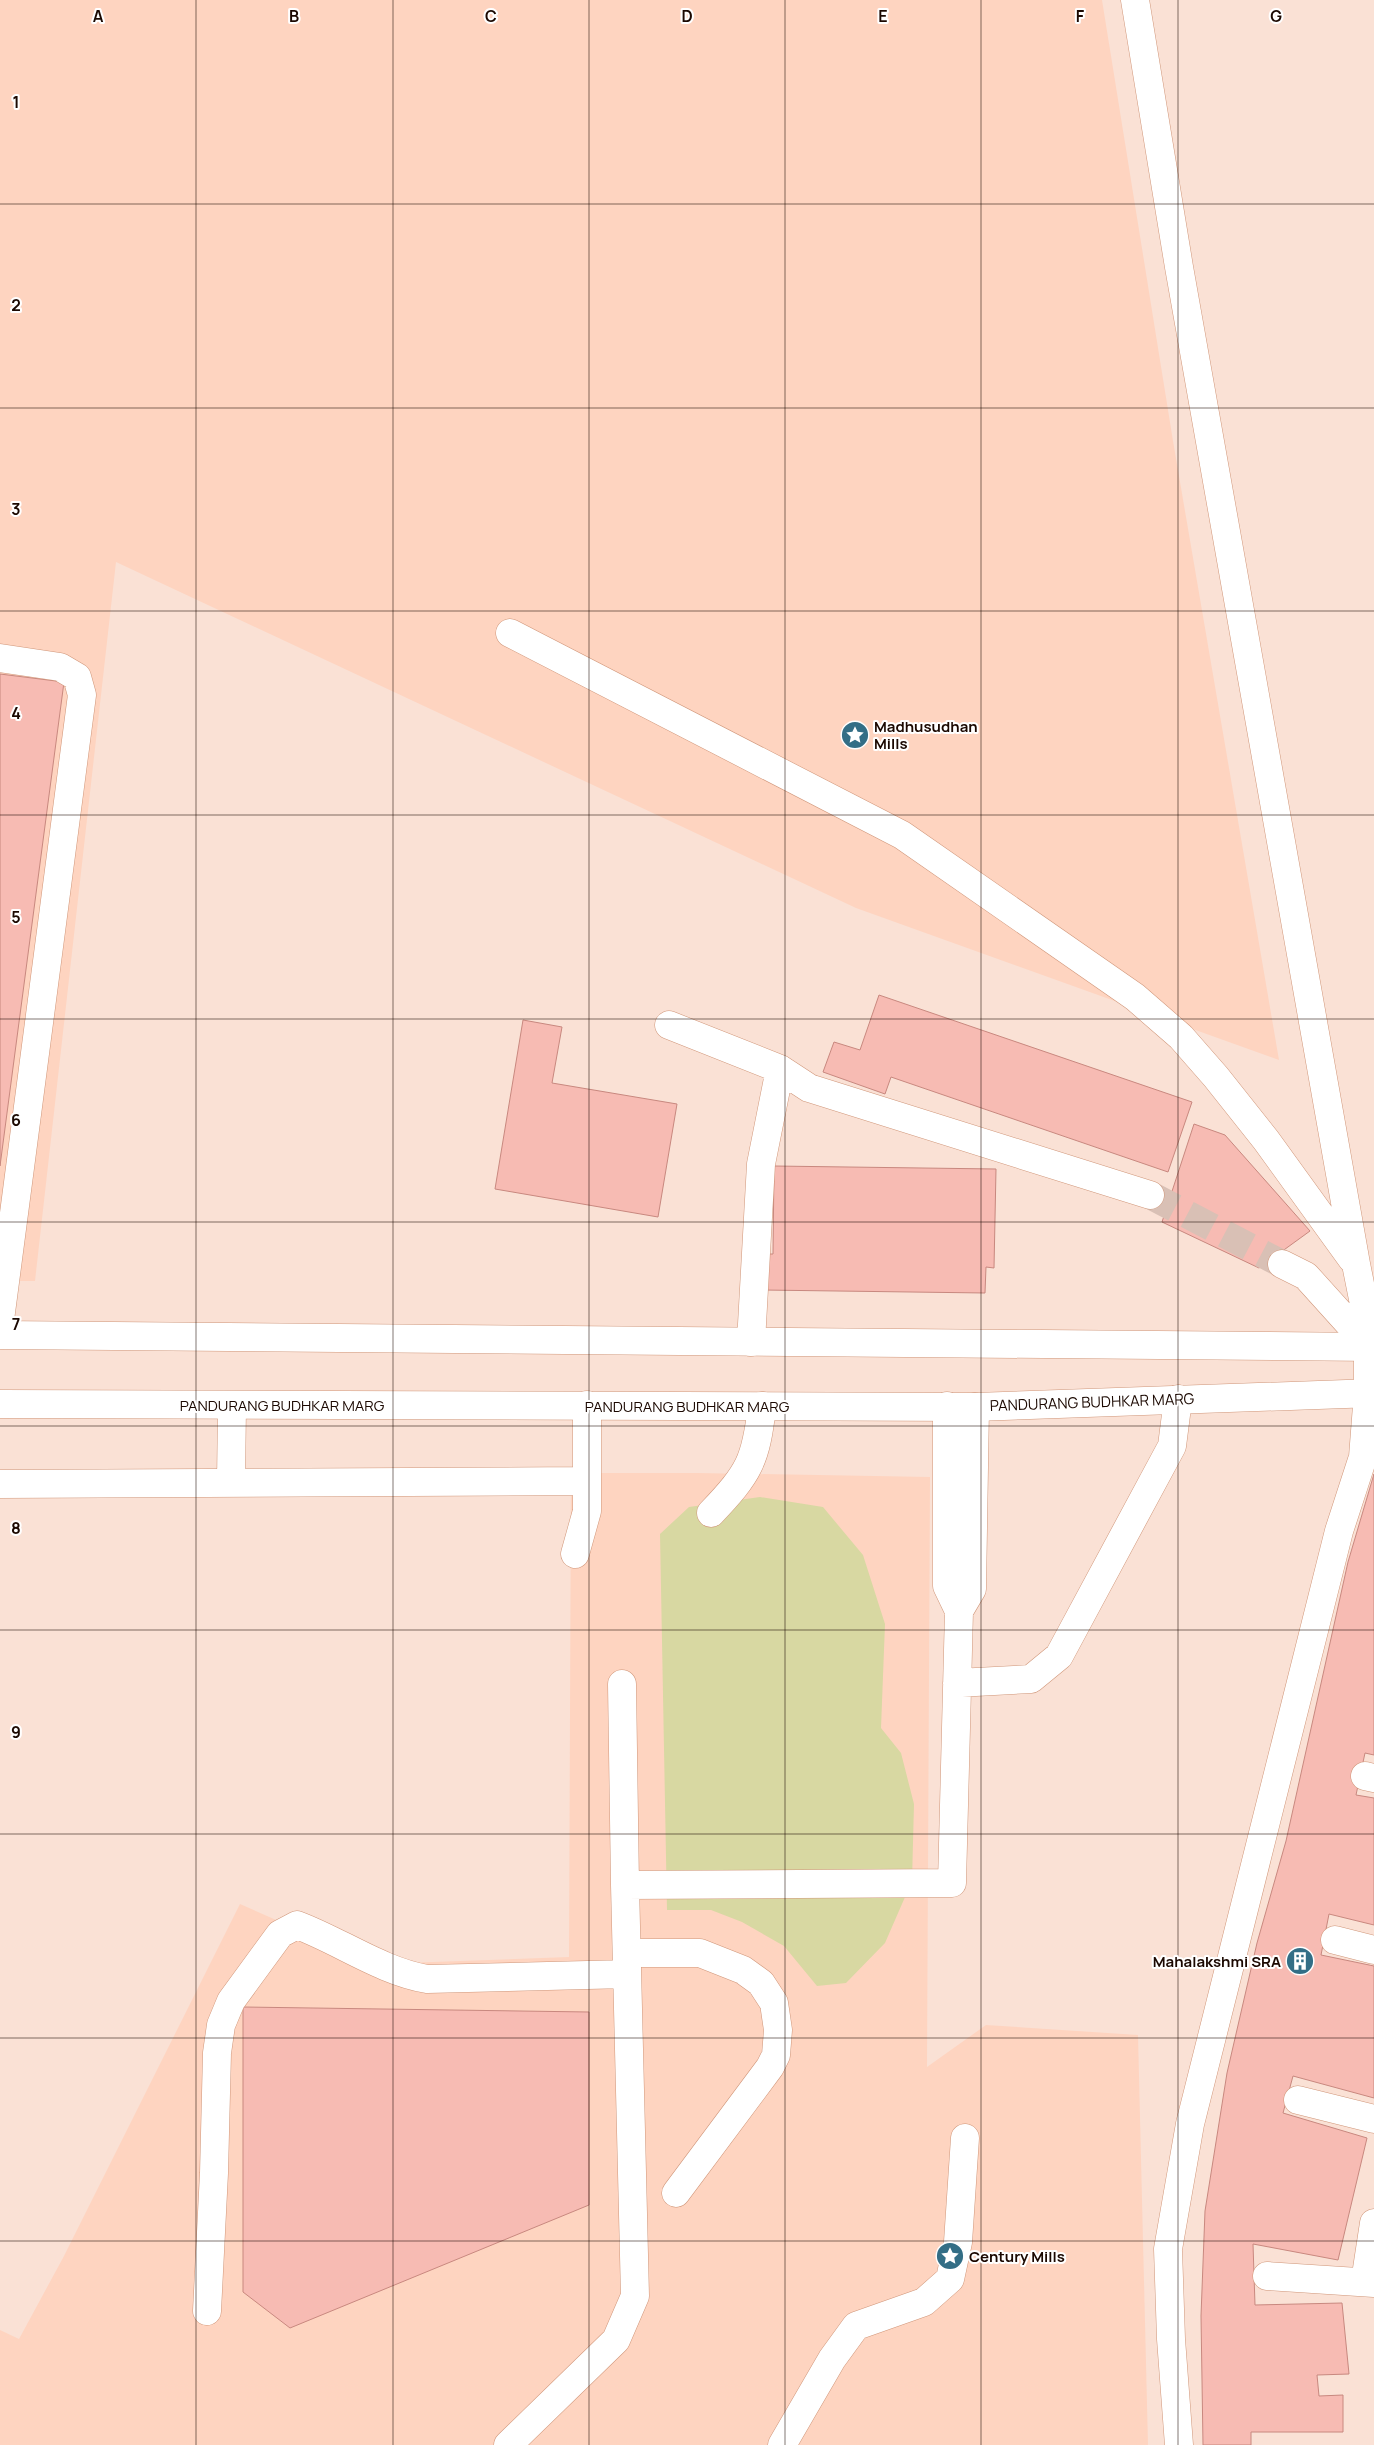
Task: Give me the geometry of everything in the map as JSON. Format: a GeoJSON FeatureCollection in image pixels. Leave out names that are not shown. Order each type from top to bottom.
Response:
{"type":"FeatureCollection","features":[{"type":"Feature","properties":{"kind":"street"},"geometry":{"type":"LineString","coordinates":[[1135,0],[1179,267],[1372,1347],[1368,1457],[1339,1531],[1190,2124],[1168,2249],[1171,2340],[1179,2445]]}},
{"type":"Feature","properties":{"kind":"street"},"geometry":{"type":"LineString","coordinates":[[510,633],[902,835],[1135,997],[1181,1037],[1216,1077],[1266,1140],[1356,1264]]}},
{"type":"Feature","properties":{"kind":"street"},"geometry":{"type":"LineString","coordinates":[[0,658],[60,667],[77,677],[82,695],[2,1279],[0,1320]]}},
{"type":"Feature","properties":{"kind":"street"},"geometry":{"type":"LineString","coordinates":[[669,1025],[780,1069],[810,1088],[1150,1195]]}},
{"type":"Feature","properties":{"kind":"street"},"geometry":{"type":"LineString","coordinates":[[751,1342],[761,1164],[780,1069]]}},
{"type":"Feature","properties":{"kind":"street"},"geometry":{"type":"LineString","coordinates":[[1282,1264],[1306,1276],[1372,1347]]}},
{"type":"Feature","properties":{"kind":"street"},"geometry":{"type":"LineString","coordinates":[[0,1335],[1372,1347]]}},
{"type":"Feature","properties":{"kind":"street","name":"PANDURANG BUDHKAR MARG"},"geometry":{"type":"LineString","coordinates":[[0,1404],[975,1407],[1371,1393]]}},
{"type":"Feature","properties":{"kind":"street"},"geometry":{"type":"LineString","coordinates":[[957,1683],[1031,1679],[1059,1656],[1172,1446],[1178,1399]]}},
{"type":"Feature","properties":{"kind":"street"},"geometry":{"type":"LineString","coordinates":[[575,1554],[587,1511],[587,1405]]}},
{"type":"Feature","properties":{"kind":"street"},"geometry":{"type":"LineString","coordinates":[[231,1482],[232,1406]]}},
{"type":"Feature","properties":{"kind":"street"},"geometry":{"type":"LineString","coordinates":[[712,1512],[738,1485],[748,1468],[758,1442],[762,1406]]}},
{"type":"Feature","properties":{"kind":"street"},"geometry":{"type":"LineString","coordinates":[[624,1885],[952,1883],[959,1611],[947,1586],[948,1406]]}},
{"type":"Feature","properties":{"kind":"street"},"geometry":{"type":"LineString","coordinates":[[959,1611],[972,1589],[975,1407]]}},
{"type":"Feature","properties":{"kind":"street"},"geometry":{"type":"LineString","coordinates":[[0,1484],[587,1481]]}},
{"type":"Feature","properties":{"kind":"street"},"geometry":{"type":"LineString","coordinates":[[508,2445],[616,2340],[635,2296],[624,1885],[622,1684]]}},
{"type":"Feature","properties":{"kind":"street"},"geometry":{"type":"LineString","coordinates":[[207,2311],[214,2173],[217,2053],[221,2025],[231,2001],[280,1934],[297,1925],[323,1935],[406,1975],[426,1979],[627,1963],[700,1953],[743,1970],[761,1983],[774,2003],[778,2030],[776,2055],[770,2067],[676,2193]]}},
{"type":"Feature","properties":{"kind":"street"},"geometry":{"type":"LineString","coordinates":[[1334,1940],[1374,1950]]}},
{"type":"Feature","properties":{"kind":"street"},"geometry":{"type":"LineString","coordinates":[[1298,2100],[1374,2119]]}},
{"type":"Feature","properties":{"kind":"street"},"geometry":{"type":"LineString","coordinates":[[782,2445],[832,2359],[856,2326],[924,2302],[950,2279],[958,2242],[965,2138]]}},
{"type":"Feature","properties":{"kind":"street"},"geometry":{"type":"LineString","coordinates":[[1267,2276],[1369,2282],[1374,2223]]}},
{"type":"Feature","properties":{"kind":"shaded area","name":"Madhusudhan Mills"},"geometry":{"type":"Polygon","coordinates":[[[0,0],[1102,0],[1173,441],[1279,1060],[856,908],[116,562],[35,1281],[0,1281],[0,0]]]}},
{"type":"Feature","properties":{"kind":"shaded area"},"geometry":{"type":"Polygon","coordinates":[[[571,1473],[930,1477],[927,2067],[986,2025],[1138,2035],[1148,2445],[0,2445],[0,2330],[19,2339],[64,2256],[240,1904],[376,1964],[569,1957],[571,1473]]]}},
{"type":"Feature","properties":{"kind":"green space"},"geometry":{"type":"Polygon","coordinates":[[[760,1497],[823,1507],[863,1555],[885,1624],[881,1728],[901,1753],[914,1804],[912,1881],[885,1943],[846,1983],[817,1986],[784,1946],[742,1922],[711,1910],[667,1910],[660,1534],[689,1507],[760,1497]]]}},
{"type":"Feature","properties":{"kind":"building"},"geometry":{"type":"Polygon","coordinates":[[[0,674],[64,682],[0,1166],[0,674]]]}},
{"type":"Feature","properties":{"kind":"building"},"geometry":{"type":"Polygon","coordinates":[[[879,995],[1192,1102],[1168,1172],[891,1077],[885,1094],[823,1072],[834,1042],[860,1050],[879,995]]]}},
{"type":"Feature","properties":{"kind":"building"},"geometry":{"type":"Polygon","coordinates":[[[523,1020],[562,1027],[552,1083],[677,1104],[658,1217],[495,1189],[523,1020]]]}},
{"type":"Feature","properties":{"kind":"building"},"geometry":{"type":"Polygon","coordinates":[[[1194,1124],[1225,1135],[1310,1231],[1259,1268],[1162,1222],[1194,1124]]]}},
{"type":"Feature","properties":{"kind":"building"},"geometry":{"type":"Polygon","coordinates":[[[774,1166],[996,1169],[994,1268],[986,1267],[985,1293],[763,1290],[764,1254],[773,1254],[774,1166]]]}},
{"type":"Feature","properties":{"kind":"building","name":"Mahalakshmi SRA"},"geometry":{"type":"Polygon","coordinates":[[[1374,1474],[1374,1755],[1365,1753],[1356,1795],[1374,1798],[1374,1925],[1329,1914],[1321,1955],[1374,1966],[1374,2098],[1293,2076],[1283,2113],[1367,2138],[1338,2260],[1253,2244],[1255,2305],[1342,2303],[1349,2374],[1317,2375],[1319,2396],[1343,2395],[1343,2432],[1251,2432],[1251,2445],[1203,2445],[1201,2316],[1205,2211],[1227,2073],[1257,1943],[1286,1841],[1348,1562],[1374,1474]]]}},
{"type":"Feature","properties":{"kind":"building"},"geometry":{"type":"Polygon","coordinates":[[[243,2007],[589,2012],[589,2205],[290,2328],[243,2292],[243,2007]]]}},
{"type":"Feature","properties":{"kind":"tunnel"},"geometry":{"type":"LineString","coordinates":[[1150,1195],[1282,1264]]}},
{"type":"Feature","properties":{"kind":"place","name":"Madhusudhan Mills"},"geometry":{"type":"Point","coordinates":[855,735]}},
{"type":"Feature","properties":{"kind":"place","name":"Mahalakshmi SRA"},"geometry":{"type":"Point","coordinates":[1300,1961]}},
{"type":"Feature","properties":{"kind":"place","name":"Century Mills"},"geometry":{"type":"Point","coordinates":[950,2256]}}]}
